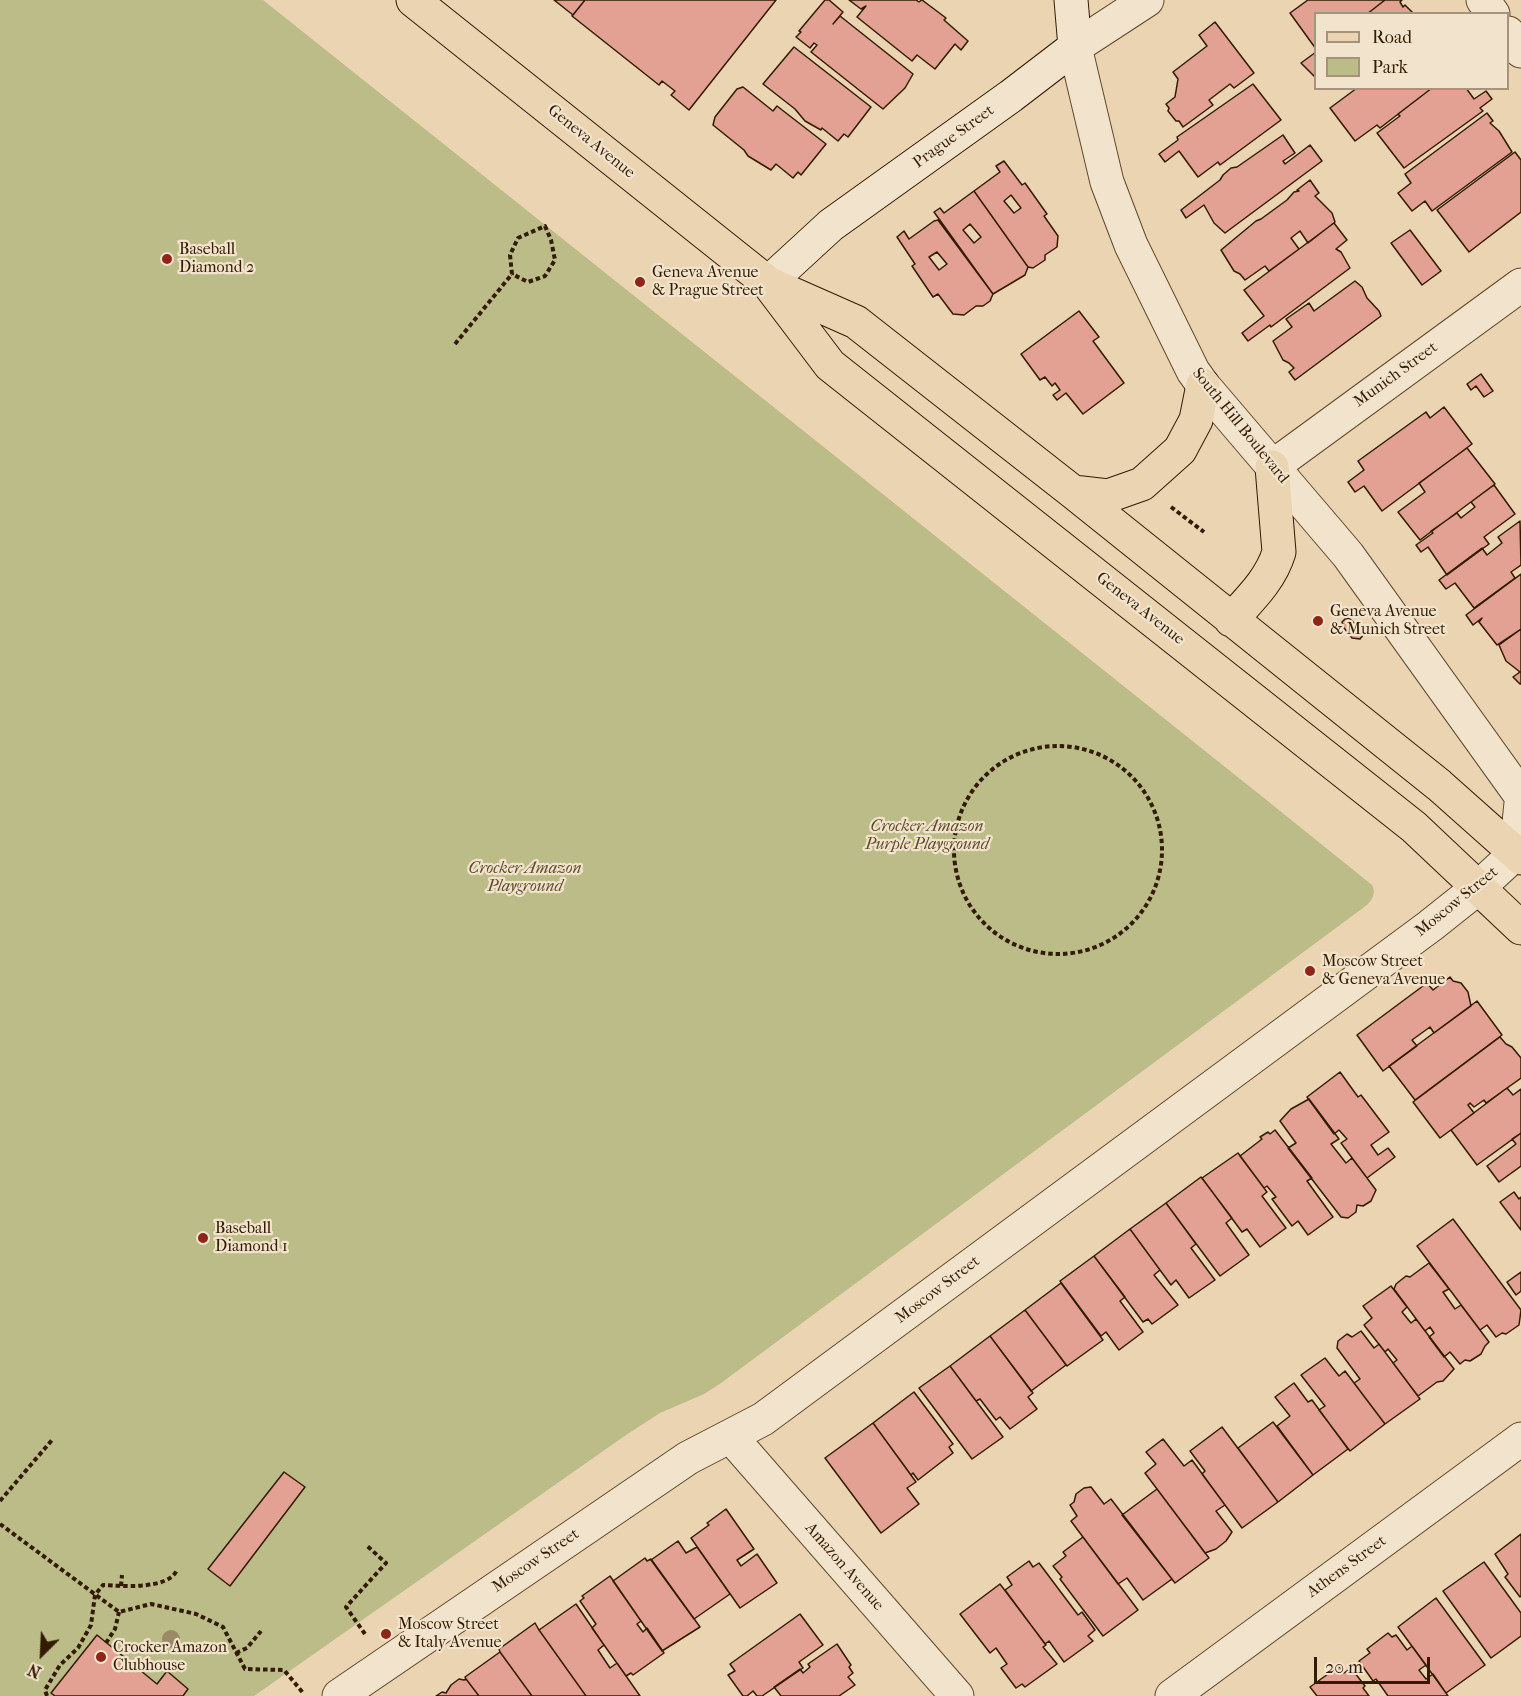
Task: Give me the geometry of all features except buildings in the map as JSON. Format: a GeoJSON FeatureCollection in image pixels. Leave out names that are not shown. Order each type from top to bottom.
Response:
{"type":"FeatureCollection","features":[{"type":"Feature","properties":{"kind":"main road","name":"Geneva Avenue"},"geometry":{"type":"LineString","coordinates":[[413,0],[768,283],[830,365],[1414,826],[1521,928]]}},
{"type":"Feature","properties":{"kind":"main road","name":"Geneva Avenue"},"geometry":{"type":"LineString","coordinates":[[768,283],[856,322],[1073,492],[1439,785],[1519,855]]}},
{"type":"Feature","properties":{"kind":"main road"},"geometry":{"type":"LineString","coordinates":[[1073,492],[1108,496],[1142,484],[1180,450],[1196,420],[1203,385]]}},
{"type":"Feature","properties":{"kind":"main road"},"geometry":{"type":"LineString","coordinates":[[1231,620],[1266,580],[1275,565],[1279,552],[1272,467]]}},
{"type":"Feature","properties":{"kind":"street","name":"South Hill Boulevard"},"geometry":{"type":"LineString","coordinates":[[1071,0],[1075,47],[1107,182],[1131,245],[1175,338],[1203,385],[1348,555],[1521,796]]}},
{"type":"Feature","properties":{"kind":"street","name":"Prague Street"},"geometry":{"type":"LineString","coordinates":[[768,283],[831,225],[1011,96],[1075,47],[1147,0]]}},
{"type":"Feature","properties":{"kind":"street"},"geometry":{"type":"LineString","coordinates":[[1509,34],[1521,51]]}},
{"type":"Feature","properties":{"kind":"street","name":"Munich Street"},"geometry":{"type":"LineString","coordinates":[[1272,467],[1521,285]]}},
{"type":"Feature","properties":{"kind":"street"},"geometry":{"type":"LineString","coordinates":[[1519,855],[1521,803]]}},
{"type":"Feature","properties":{"kind":"street","name":"Moscow Street"},"geometry":{"type":"LineString","coordinates":[[349,1693],[386,1664],[688,1458],[763,1419],[1430,926],[1519,855]]}},
{"type":"Feature","properties":{"kind":"street","name":"Amazon Avenue"},"geometry":{"type":"LineString","coordinates":[[731,1437],[957,1696]]}},
{"type":"Feature","properties":{"kind":"street","name":"Athens Street"},"geometry":{"type":"LineString","coordinates":[[1172,1696],[1521,1439]]}},
{"type":"Feature","properties":{"kind":"path"},"geometry":{"type":"LineString","coordinates":[[455,344],[512,274],[510,255],[518,238],[545,226],[551,240],[555,260],[545,276],[528,282],[512,274]]}},
{"type":"Feature","properties":{"kind":"path"},"geometry":{"type":"LineString","coordinates":[[1164,502],[1204,532]]}},
{"type":"Feature","properties":{"kind":"path"},"geometry":{"type":"LineString","coordinates":[[1049,746],[1067,746],[1089,751],[1118,765],[1140,786],[1153,807],[1161,836],[1162,862],[1154,891],[1144,909],[1131,925],[1107,942],[1084,951],[1067,954],[1036,952],[1009,941],[993,930],[985,924],[969,904],[954,860],[954,839],[959,817],[970,794],[977,783],[1001,762],[1016,754],[1049,746]]}},
{"type":"Feature","properties":{"kind":"path"},"geometry":{"type":"LineString","coordinates":[[0,1501],[52,1440]]}},
{"type":"Feature","properties":{"kind":"path"},"geometry":{"type":"LineString","coordinates":[[0,1524],[119,1612],[151,1604],[196,1614],[223,1627],[245,1669],[284,1670],[306,1696]]}},
{"type":"Feature","properties":{"kind":"path"},"geometry":{"type":"LineString","coordinates":[[366,1545],[386,1563],[346,1607],[386,1664]]}},
{"type":"Feature","properties":{"kind":"path"},"geometry":{"type":"LineString","coordinates":[[47,1696],[45,1690],[60,1665],[78,1648],[91,1625],[95,1595],[104,1585],[160,1584],[175,1575],[177,1570]]}},
{"type":"Feature","properties":{"kind":"path"},"geometry":{"type":"LineString","coordinates":[[120,1586],[122,1575]]}},
{"type":"Feature","properties":{"kind":"path"},"geometry":{"type":"LineString","coordinates":[[106,1643],[115,1629],[119,1612]]}},
{"type":"Feature","properties":{"kind":"path"},"geometry":{"type":"LineString","coordinates":[[236,1653],[247,1648],[261,1631]]}},
{"type":"Feature","properties":{"kind":"green space","name":"Crocker Amazon Playground"},"geometry":{"type":"Polygon","coordinates":[[[0,0],[263,0],[1264,798],[1372,885],[1374,890],[1367,905],[721,1383],[704,1394],[660,1413],[626,1435],[254,1696],[0,1696],[0,0]]]}},
{"type":"Feature","properties":{"kind":"place","name":"Baseball Diamond 2"},"geometry":{"type":"Point","coordinates":[167,259]}},
{"type":"Feature","properties":{"kind":"place","name":"Geneva Avenue & Prague Street"},"geometry":{"type":"Point","coordinates":[640,282]}},
{"type":"Feature","properties":{"kind":"place","name":"Geneva Avenue & Munich Street"},"geometry":{"type":"Point","coordinates":[1318,621]}},
{"type":"Feature","properties":{"kind":"place","name":"Moscow Street & Geneva Avenue"},"geometry":{"type":"Point","coordinates":[1310,971]}},
{"type":"Feature","properties":{"kind":"place","name":"Baseball Diamond 1"},"geometry":{"type":"Point","coordinates":[203,1238]}},
{"type":"Feature","properties":{"kind":"place","name":"Moscow Street & Italy Avenue"},"geometry":{"type":"Point","coordinates":[386,1634]}},
{"type":"Feature","properties":{"kind":"place","name":"Crocker Amazon Clubhouse"},"geometry":{"type":"Point","coordinates":[101,1657]}},
{"type":"Feature","properties":{"kind":"park label","name":"Crocker Amazon Purple Playground"},"geometry":{"type":"Point","coordinates":[927,836]}}]}
